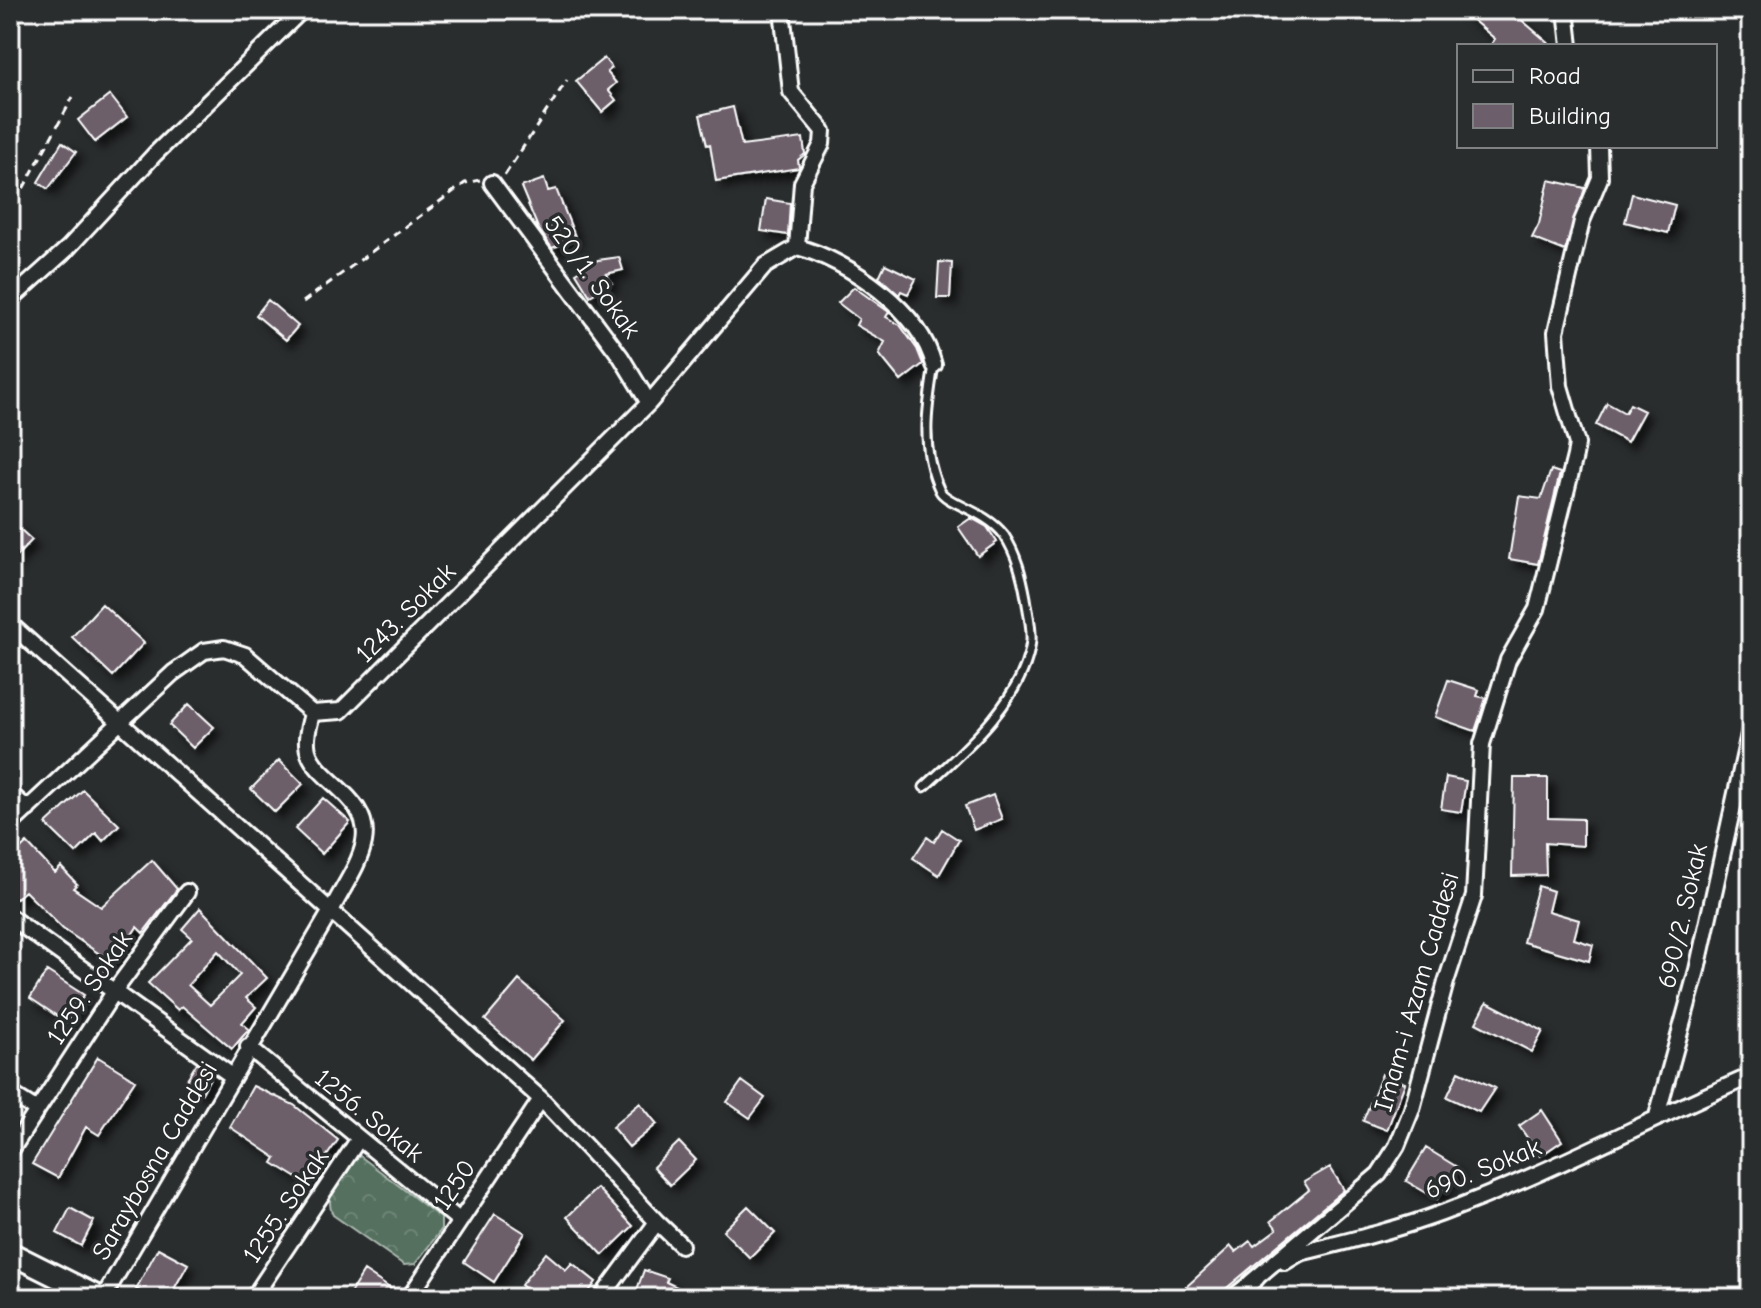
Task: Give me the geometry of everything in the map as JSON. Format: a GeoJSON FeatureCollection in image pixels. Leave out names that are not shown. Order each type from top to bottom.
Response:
{"type":"FeatureCollection","features":[{"type":"Feature","properties":{"kind":"street"},"geometry":{"type":"LineString","coordinates":[[10,300],[68,248],[154,155],[302,10]]}},
{"type":"Feature","properties":{"kind":"street"},"geometry":{"type":"LineString","coordinates":[[782,10],[791,92],[823,131],[822,144],[802,183],[797,247],[822,255],[894,302],[921,335],[934,365]]}},
{"type":"Feature","properties":{"kind":"street"},"geometry":{"type":"LineString","coordinates":[[1566,10],[1570,44]]}},
{"type":"Feature","properties":{"kind":"street","name":"Imam-i Azam Caddesi"},"geometry":{"type":"LineString","coordinates":[[1250,1283],[1379,1174],[1397,1146],[1412,1109],[1446,982],[1474,896],[1482,744],[1508,660],[1537,609],[1575,456],[1577,444],[1560,386],[1556,332],[1582,221],[1600,178],[1599,148]]}},
{"type":"Feature","properties":{"kind":"street","name":"520/1. Sokak"},"geometry":{"type":"LineString","coordinates":[[492,183],[621,357],[649,403]]}},
{"type":"Feature","properties":{"kind":"street","name":"1243. Sokak"},"geometry":{"type":"LineString","coordinates":[[312,713],[332,714],[349,705],[649,403],[765,266],[797,247]]}},
{"type":"Feature","properties":{"kind":"street"},"geometry":{"type":"LineString","coordinates":[[10,624],[541,1099],[681,1245]]}},
{"type":"Feature","properties":{"kind":"street"},"geometry":{"type":"LineString","coordinates":[[10,825],[173,673],[214,648],[245,655],[312,713]]}},
{"type":"Feature","properties":{"kind":"street","name":"Saraybosna Caddesi"},"geometry":{"type":"LineString","coordinates":[[102,1298],[332,909],[364,845],[365,833],[346,793],[310,757],[307,744],[312,713]]}},
{"type":"Feature","properties":{"kind":"street","name":"690/2. Sokak"},"geometry":{"type":"LineString","coordinates":[[1657,1116],[1697,970],[1751,725]]}},
{"type":"Feature","properties":{"kind":"street"},"geometry":{"type":"LineString","coordinates":[[10,794],[28,809]]}},
{"type":"Feature","properties":{"kind":"street","name":"1259. Sokak"},"geometry":{"type":"LineString","coordinates":[[10,1152],[116,989],[187,892]]}},
{"type":"Feature","properties":{"kind":"street"},"geometry":{"type":"LineString","coordinates":[[10,917],[116,989],[232,1076]]}},
{"type":"Feature","properties":{"kind":"street","name":"1256. Sokak"},"geometry":{"type":"LineString","coordinates":[[248,1047],[460,1221]]}},
{"type":"Feature","properties":{"kind":"street","name":"690. Sokak"},"geometry":{"type":"LineString","coordinates":[[1232,1298],[1250,1283],[1300,1253],[1444,1212],[1572,1159],[1657,1116],[1751,1076]]}},
{"type":"Feature","properties":{"kind":"street"},"geometry":{"type":"LineString","coordinates":[[10,1093],[37,1110]]}},
{"type":"Feature","properties":{"kind":"street","name":"1250"},"geometry":{"type":"LineString","coordinates":[[409,1298],[541,1099]]}},
{"type":"Feature","properties":{"kind":"street","name":"1255. Sokak"},"geometry":{"type":"LineString","coordinates":[[253,1298],[358,1140]]}},
{"type":"Feature","properties":{"kind":"street"},"geometry":{"type":"LineString","coordinates":[[601,1298],[657,1222]]}},
{"type":"Feature","properties":{"kind":"street"},"geometry":{"type":"LineString","coordinates":[[10,1253],[102,1298]]}},
{"type":"Feature","properties":{"kind":"lane"},"geometry":{"type":"LineString","coordinates":[[924,787],[985,732],[1025,664],[1031,632],[1021,572],[1003,535],[985,515],[950,501],[940,491],[924,429],[934,365]]}},
{"type":"Feature","properties":{"kind":"path"},"geometry":{"type":"LineString","coordinates":[[303,302],[465,183],[492,183],[514,166],[567,80]]}},
{"type":"Feature","properties":{"kind":"path"},"geometry":{"type":"LineString","coordinates":[[10,213],[73,97]]}},
{"type":"Feature","properties":{"kind":"green space"},"geometry":{"type":"Polygon","coordinates":[[[360,1156],[441,1218],[441,1230],[415,1264],[404,1265],[333,1215],[332,1190],[347,1166],[360,1156]]]}},
{"type":"Feature","properties":{"kind":"building"},"geometry":{"type":"Polygon","coordinates":[[[1461,10],[1510,10],[1550,44],[1491,44],[1495,39],[1461,10]]]}},
{"type":"Feature","properties":{"kind":"building"},"geometry":{"type":"Polygon","coordinates":[[[604,58],[612,68],[607,72],[616,83],[608,90],[616,100],[602,112],[576,81],[604,58]]]}},
{"type":"Feature","properties":{"kind":"building"},"geometry":{"type":"Polygon","coordinates":[[[110,95],[127,117],[95,142],[78,120],[110,95]]]}},
{"type":"Feature","properties":{"kind":"building"},"geometry":{"type":"Polygon","coordinates":[[[733,107],[742,146],[803,138],[805,154],[798,160],[799,168],[716,181],[710,144],[707,145],[700,115],[733,107]]]}},
{"type":"Feature","properties":{"kind":"building"},"geometry":{"type":"Polygon","coordinates":[[[62,142],[76,152],[48,189],[38,182],[62,142]]]}},
{"type":"Feature","properties":{"kind":"building"},"geometry":{"type":"Polygon","coordinates":[[[544,179],[548,191],[556,189],[576,239],[552,248],[538,228],[521,187],[544,179]]]}},
{"type":"Feature","properties":{"kind":"building"},"geometry":{"type":"Polygon","coordinates":[[[1549,180],[1585,188],[1565,251],[1532,238],[1539,224],[1549,180]]]}},
{"type":"Feature","properties":{"kind":"building"},"geometry":{"type":"Polygon","coordinates":[[[1632,194],[1675,205],[1668,233],[1625,222],[1632,194]]]}},
{"type":"Feature","properties":{"kind":"building"},"geometry":{"type":"Polygon","coordinates":[[[766,199],[790,203],[788,235],[761,231],[766,199]]]}},
{"type":"Feature","properties":{"kind":"building"},"geometry":{"type":"Polygon","coordinates":[[[619,257],[623,270],[606,274],[612,283],[590,296],[576,273],[598,260],[619,257]]]}},
{"type":"Feature","properties":{"kind":"building"},"geometry":{"type":"Polygon","coordinates":[[[939,262],[952,263],[950,298],[937,298],[939,262]]]}},
{"type":"Feature","properties":{"kind":"building"},"geometry":{"type":"Polygon","coordinates":[[[885,264],[916,279],[908,294],[901,291],[899,295],[879,277],[885,264]]]}},
{"type":"Feature","properties":{"kind":"building"},"geometry":{"type":"Polygon","coordinates":[[[854,287],[889,312],[886,317],[900,325],[917,349],[923,364],[901,381],[879,354],[885,342],[856,325],[859,319],[838,303],[854,287]]]}},
{"type":"Feature","properties":{"kind":"building"},"geometry":{"type":"Polygon","coordinates":[[[268,300],[298,326],[286,340],[256,315],[268,300]]]}},
{"type":"Feature","properties":{"kind":"building"},"geometry":{"type":"Polygon","coordinates":[[[1607,403],[1625,413],[1630,404],[1644,411],[1627,442],[1596,425],[1607,403]]]}},
{"type":"Feature","properties":{"kind":"building"},"geometry":{"type":"Polygon","coordinates":[[[1551,470],[1560,473],[1538,564],[1509,559],[1519,496],[1541,499],[1551,470]]]}},
{"type":"Feature","properties":{"kind":"building"},"geometry":{"type":"Polygon","coordinates":[[[971,518],[987,527],[997,542],[978,556],[958,527],[971,518]]]}},
{"type":"Feature","properties":{"kind":"building"},"geometry":{"type":"Polygon","coordinates":[[[10,520],[32,540],[10,563],[10,520]]]}},
{"type":"Feature","properties":{"kind":"building"},"geometry":{"type":"Polygon","coordinates":[[[102,604],[144,643],[113,676],[72,637],[102,604]]]}},
{"type":"Feature","properties":{"kind":"building"},"geometry":{"type":"Polygon","coordinates":[[[1448,680],[1479,690],[1477,696],[1486,698],[1475,731],[1435,717],[1448,680]]]}},
{"type":"Feature","properties":{"kind":"building"},"geometry":{"type":"Polygon","coordinates":[[[189,704],[214,727],[193,748],[169,725],[189,704]]]}},
{"type":"Feature","properties":{"kind":"building"},"geometry":{"type":"Polygon","coordinates":[[[279,760],[303,784],[275,812],[251,789],[279,760]]]}},
{"type":"Feature","properties":{"kind":"building"},"geometry":{"type":"Polygon","coordinates":[[[1446,777],[1466,781],[1461,812],[1441,809],[1446,777]]]}},
{"type":"Feature","properties":{"kind":"building"},"geometry":{"type":"Polygon","coordinates":[[[1514,778],[1548,778],[1548,818],[1583,819],[1583,846],[1545,843],[1546,875],[1512,876],[1514,778]]]}},
{"type":"Feature","properties":{"kind":"building"},"geometry":{"type":"Polygon","coordinates":[[[83,790],[119,825],[103,841],[96,833],[76,853],[46,824],[83,790]]]}},
{"type":"Feature","properties":{"kind":"building"},"geometry":{"type":"Polygon","coordinates":[[[993,795],[1002,819],[974,830],[965,806],[993,795]]]}},
{"type":"Feature","properties":{"kind":"building"},"geometry":{"type":"Polygon","coordinates":[[[323,798],[350,822],[322,854],[295,829],[323,798]]]}},
{"type":"Feature","properties":{"kind":"building"},"geometry":{"type":"Polygon","coordinates":[[[942,829],[959,840],[939,875],[913,858],[927,837],[934,842],[942,829]]]}},
{"type":"Feature","properties":{"kind":"building"},"geometry":{"type":"Polygon","coordinates":[[[27,843],[55,873],[61,867],[77,884],[73,888],[101,907],[152,860],[177,889],[143,933],[137,927],[113,963],[63,929],[25,891],[10,904],[10,859],[27,843]]]}},
{"type":"Feature","properties":{"kind":"building"},"geometry":{"type":"Polygon","coordinates":[[[1538,886],[1553,891],[1548,911],[1579,920],[1574,939],[1593,945],[1589,961],[1523,942],[1538,886]]]}},
{"type":"Feature","properties":{"kind":"building"},"geometry":{"type":"Polygon","coordinates":[[[200,908],[267,978],[246,998],[256,1007],[242,1023],[249,1029],[232,1049],[182,1006],[178,1010],[148,983],[192,938],[182,929],[200,908]],[[218,951],[188,985],[210,1005],[240,975],[218,951]]]}},
{"type":"Feature","properties":{"kind":"building"},"geometry":{"type":"Polygon","coordinates":[[[47,971],[84,995],[66,1022],[30,998],[47,971]]]}},
{"type":"Feature","properties":{"kind":"building"},"geometry":{"type":"Polygon","coordinates":[[[519,980],[565,1020],[531,1060],[485,1020],[519,980]]]}},
{"type":"Feature","properties":{"kind":"building"},"geometry":{"type":"Polygon","coordinates":[[[1487,1002],[1543,1031],[1532,1052],[1476,1023],[1487,1002]]]}},
{"type":"Feature","properties":{"kind":"building"},"geometry":{"type":"Polygon","coordinates":[[[98,1057],[135,1080],[99,1135],[86,1127],[58,1178],[32,1164],[98,1057]]]}},
{"type":"Feature","properties":{"kind":"building"},"geometry":{"type":"Polygon","coordinates":[[[197,1063],[212,1074],[202,1093],[185,1082],[197,1063]]]}},
{"type":"Feature","properties":{"kind":"building"},"geometry":{"type":"Polygon","coordinates":[[[1459,1071],[1495,1088],[1479,1112],[1447,1097],[1459,1071]]]}},
{"type":"Feature","properties":{"kind":"building"},"geometry":{"type":"Polygon","coordinates":[[[1382,1074],[1405,1083],[1387,1130],[1363,1121],[1382,1074]]]}},
{"type":"Feature","properties":{"kind":"building"},"geometry":{"type":"Polygon","coordinates":[[[742,1081],[765,1098],[750,1118],[727,1102],[742,1081]]]}},
{"type":"Feature","properties":{"kind":"building"},"geometry":{"type":"Polygon","coordinates":[[[253,1086],[294,1105],[338,1140],[307,1184],[273,1163],[276,1158],[230,1127],[253,1086]]]}},
{"type":"Feature","properties":{"kind":"building"},"geometry":{"type":"Polygon","coordinates":[[[640,1103],[657,1124],[629,1147],[612,1127],[640,1103]]]}},
{"type":"Feature","properties":{"kind":"building"},"geometry":{"type":"Polygon","coordinates":[[[1542,1110],[1562,1141],[1540,1156],[1519,1126],[1542,1110]]]}},
{"type":"Feature","properties":{"kind":"building"},"geometry":{"type":"Polygon","coordinates":[[[679,1142],[696,1160],[670,1185],[653,1167],[679,1142]]]}},
{"type":"Feature","properties":{"kind":"building"},"geometry":{"type":"Polygon","coordinates":[[[1426,1148],[1457,1167],[1437,1199],[1406,1181],[1426,1148]]]}},
{"type":"Feature","properties":{"kind":"building"},"geometry":{"type":"Polygon","coordinates":[[[1330,1167],[1344,1190],[1222,1292],[1222,1298],[1174,1298],[1231,1246],[1236,1252],[1250,1241],[1254,1246],[1277,1229],[1271,1221],[1309,1190],[1304,1182],[1330,1167]]]}},
{"type":"Feature","properties":{"kind":"building"},"geometry":{"type":"Polygon","coordinates":[[[597,1188],[633,1226],[603,1255],[567,1217],[597,1188]]]}},
{"type":"Feature","properties":{"kind":"building"},"geometry":{"type":"Polygon","coordinates":[[[748,1206],[775,1233],[750,1258],[723,1231],[748,1206]]]}},
{"type":"Feature","properties":{"kind":"building"},"geometry":{"type":"Polygon","coordinates":[[[70,1208],[94,1221],[81,1246],[57,1233],[70,1208]]]}},
{"type":"Feature","properties":{"kind":"building"},"geometry":{"type":"Polygon","coordinates":[[[495,1214],[525,1233],[494,1282],[464,1262],[495,1214]]]}},
{"type":"Feature","properties":{"kind":"building"},"geometry":{"type":"Polygon","coordinates":[[[158,1248],[188,1264],[169,1298],[153,1298],[136,1289],[158,1248]]]}},
{"type":"Feature","properties":{"kind":"building"},"geometry":{"type":"Polygon","coordinates":[[[546,1253],[566,1270],[572,1263],[596,1282],[584,1298],[537,1298],[521,1285],[546,1253]]]}},
{"type":"Feature","properties":{"kind":"building"},"geometry":{"type":"Polygon","coordinates":[[[644,1270],[668,1278],[666,1282],[700,1298],[634,1298],[644,1270]]]}},
{"type":"Feature","properties":{"kind":"building"},"geometry":{"type":"Polygon","coordinates":[[[364,1271],[391,1289],[385,1298],[347,1298],[364,1271]]]}}]}
